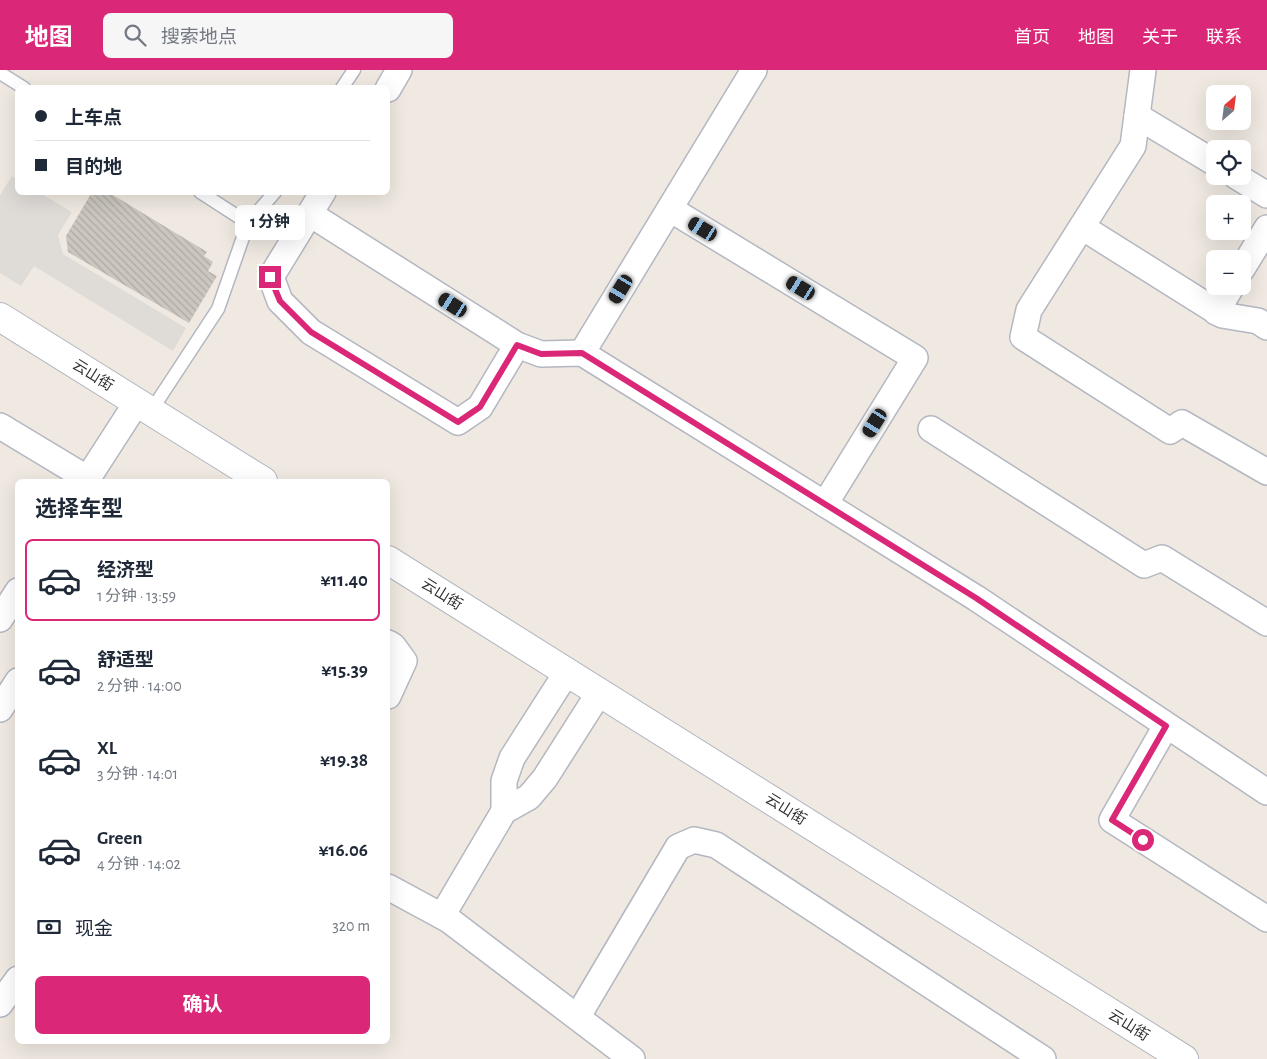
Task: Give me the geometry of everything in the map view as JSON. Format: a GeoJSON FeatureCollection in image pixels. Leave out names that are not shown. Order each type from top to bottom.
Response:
{"type":"FeatureCollection","features":[{"type":"Feature","properties":{"kind":"street"},"geometry":{"type":"LineString","coordinates":[[390,86],[399,70]]}},
{"type":"Feature","properties":{"kind":"street"},"geometry":{"type":"LineString","coordinates":[[582,353],[754,70]]}},
{"type":"Feature","properties":{"kind":"street"},"geometry":{"type":"LineString","coordinates":[[1143,70],[1133,146],[1029,310],[1023,336],[1170,431],[1182,423],[1267,472]]}},
{"type":"Feature","properties":{"kind":"street"},"geometry":{"type":"LineString","coordinates":[[1137,116],[1206,158]]}},
{"type":"Feature","properties":{"kind":"street"},"geometry":{"type":"LineString","coordinates":[[1251,185],[1267,195]]}},
{"type":"Feature","properties":{"kind":"street"},"geometry":{"type":"LineString","coordinates":[[321,195],[270,277],[280,301],[311,332],[458,422],[480,407],[517,345]]}},
{"type":"Feature","properties":{"kind":"street"},"geometry":{"type":"LineString","coordinates":[[670,209],[915,358],[825,504]]}},
{"type":"Feature","properties":{"kind":"street"},"geometry":{"type":"LineString","coordinates":[[310,214],[517,345],[541,354],[582,353],[976,598],[1267,792]]}},
{"type":"Feature","properties":{"kind":"street"},"geometry":{"type":"LineString","coordinates":[[1082,227],[1216,312],[1222,315],[1258,321],[1267,327]]}},
{"type":"Feature","properties":{"kind":"street"},"geometry":{"type":"LineString","coordinates":[[1251,254],[1267,228]]}},
{"type":"Feature","properties":{"kind":"street"},"geometry":{"type":"LineString","coordinates":[[1216,312],[1226,295]]}},
{"type":"Feature","properties":{"kind":"street","name":"云山街"},"geometry":{"type":"LineString","coordinates":[[0,317],[259,479]]}},
{"type":"Feature","properties":{"kind":"street"},"geometry":{"type":"LineString","coordinates":[[88,479],[144,407]]}},
{"type":"Feature","properties":{"kind":"street"},"geometry":{"type":"LineString","coordinates":[[0,426],[85,479]]}},
{"type":"Feature","properties":{"kind":"street"},"geometry":{"type":"LineString","coordinates":[[931,429],[1144,565],[1162,558],[1267,623]]}},
{"type":"Feature","properties":{"kind":"street","name":"云山街"},"geometry":{"type":"LineString","coordinates":[[390,561],[1184,1059]]}},
{"type":"Feature","properties":{"kind":"street"},"geometry":{"type":"LineString","coordinates":[[0,580],[15,589]]}},
{"type":"Feature","properties":{"kind":"street"},"geometry":{"type":"LineString","coordinates":[[0,619],[15,596]]}},
{"type":"Feature","properties":{"kind":"street"},"geometry":{"type":"LineString","coordinates":[[390,644],[404,661],[390,692]]}},
{"type":"Feature","properties":{"kind":"street"},"geometry":{"type":"LineString","coordinates":[[504,811],[504,781],[512,758],[567,672]]}},
{"type":"Feature","properties":{"kind":"street"},"geometry":{"type":"LineString","coordinates":[[0,709],[15,686]]}},
{"type":"Feature","properties":{"kind":"street"},"geometry":{"type":"LineString","coordinates":[[442,916],[504,811],[529,797],[545,778],[599,693]]}},
{"type":"Feature","properties":{"kind":"street"},"geometry":{"type":"LineString","coordinates":[[1166,726],[1112,820],[1267,919]]}},
{"type":"Feature","properties":{"kind":"street"},"geometry":{"type":"LineString","coordinates":[[578,1016],[678,847],[694,840],[716,844],[1043,1059]]}},
{"type":"Feature","properties":{"kind":"street"},"geometry":{"type":"LineString","coordinates":[[390,888],[442,916],[578,1016],[632,1059]]}},
{"type":"Feature","properties":{"kind":"street"},"geometry":{"type":"LineString","coordinates":[[0,1004],[15,983]]}},
{"type":"Feature","properties":{"kind":"lane"},"geometry":{"type":"LineString","coordinates":[[344,85],[354,70]]}},
{"type":"Feature","properties":{"kind":"lane"},"geometry":{"type":"LineString","coordinates":[[0,73],[19,85]]}},
{"type":"Feature","properties":{"kind":"lane"},"geometry":{"type":"LineString","coordinates":[[205,195],[248,223]]}},
{"type":"Feature","properties":{"kind":"lane"},"geometry":{"type":"LineString","coordinates":[[144,407],[218,309],[248,223],[273,195]]}},
{"type":"Feature","properties":{"kind":"shaded area"},"geometry":{"type":"Polygon","coordinates":[[[12,176],[15,178],[15,195],[43,195],[72,212],[58,235],[63,254],[186,328],[173,351],[34,266],[21,286],[0,273],[0,195],[12,176]]]}},
{"type":"Feature","properties":{"kind":"building"},"geometry":{"type":"Polygon","coordinates":[[[90,195],[113,195],[207,252],[204,256],[213,262],[208,271],[217,276],[189,323],[68,252],[66,236],[90,195]]]}},
{"type":"Feature","properties":{"kind":"route"},"geometry":{"type":"LineString","coordinates":[[270,277],[280,301],[311,332],[458,422],[480,407],[517,345],[541,354],[582,353],[976,598],[1166,726],[1112,820],[1143,840]]}}]}
